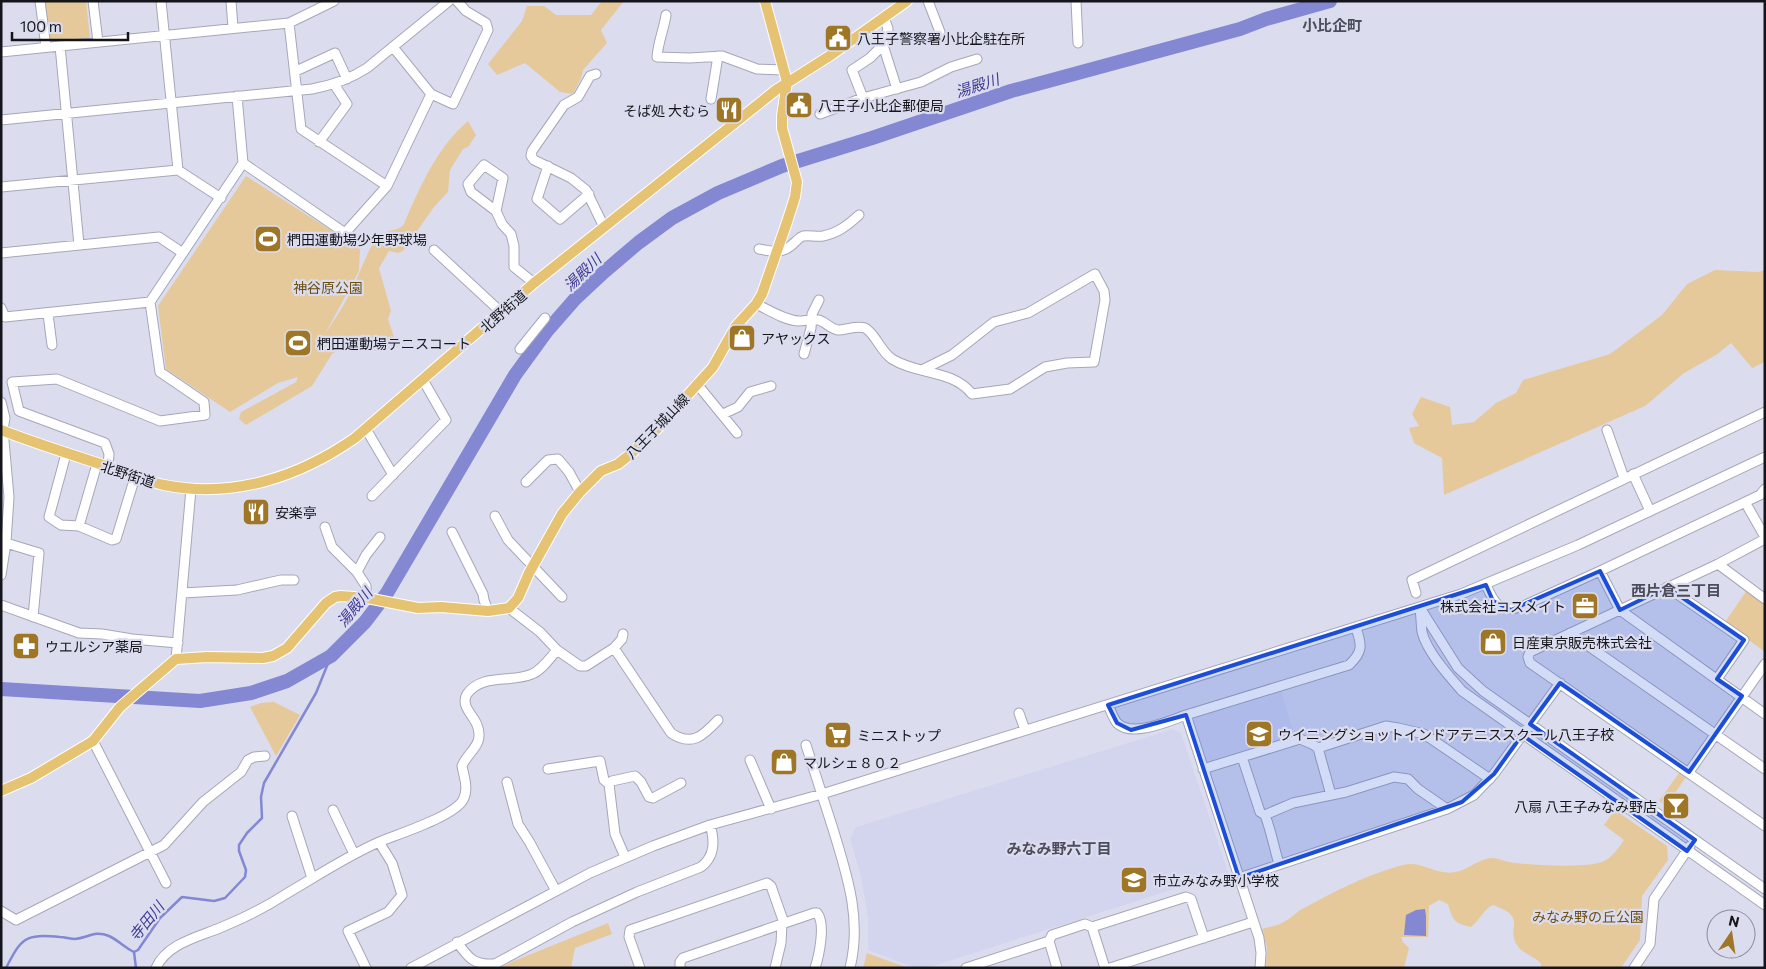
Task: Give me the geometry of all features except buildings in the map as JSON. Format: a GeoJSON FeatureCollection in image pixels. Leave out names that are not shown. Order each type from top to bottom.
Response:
{"type":"FeatureCollection","features":[{"type":"Feature","properties":{"kind":"main road"},"geometry":{"type":"LineString","coordinates":[[765,1],[787,82]]}},
{"type":"Feature","properties":{"kind":"main road","name":"北野街道"},"geometry":{"type":"LineString","coordinates":[[2,429],[97,464],[162,484],[190,489],[245,486],[288,475],[312,464],[335,452],[366,429],[534,284],[787,82],[907,1]]}},
{"type":"Feature","properties":{"kind":"main road","name":"八王子城山線"},"geometry":{"type":"LineString","coordinates":[[509,608],[518,598],[533,566],[562,514],[600,471],[618,464],[657,429],[713,367],[736,326],[756,304],[777,253],[796,192],[796,175],[783,134],[782,123],[787,82]]}},
{"type":"Feature","properties":{"kind":"main road"},"geometry":{"type":"LineString","coordinates":[[1,791],[31,778],[92,741],[120,708],[176,659],[206,657],[263,658],[273,656],[282,652],[294,641],[331,600],[341,596],[367,598],[418,608],[441,606],[488,611],[509,608]]}},
{"type":"Feature","properties":{"kind":"street"},"geometry":{"type":"LineString","coordinates":[[40,1],[46,47]]}},
{"type":"Feature","properties":{"kind":"street"},"geometry":{"type":"LineString","coordinates":[[93,1],[98,42]]}},
{"type":"Feature","properties":{"kind":"street"},"geometry":{"type":"LineString","coordinates":[[161,1],[178,170]]}},
{"type":"Feature","properties":{"kind":"street"},"geometry":{"type":"LineString","coordinates":[[231,1],[233,28]]}},
{"type":"Feature","properties":{"kind":"street"},"geometry":{"type":"LineString","coordinates":[[1,52],[289,23],[334,1]]}},
{"type":"Feature","properties":{"kind":"street"},"geometry":{"type":"LineString","coordinates":[[1,120],[297,90],[334,84],[367,68],[449,1]]}},
{"type":"Feature","properties":{"kind":"street"},"geometry":{"type":"LineString","coordinates":[[393,47],[431,94],[453,104],[488,30],[486,23],[466,11],[457,1]]}},
{"type":"Feature","properties":{"kind":"street"},"geometry":{"type":"LineString","coordinates":[[928,1],[940,32]]}},
{"type":"Feature","properties":{"kind":"street"},"geometry":{"type":"LineString","coordinates":[[1076,1],[1078,43]]}},
{"type":"Feature","properties":{"kind":"street"},"geometry":{"type":"LineString","coordinates":[[666,15],[657,57],[690,58],[722,56],[757,69],[784,70]]}},
{"type":"Feature","properties":{"kind":"street"},"geometry":{"type":"LineString","coordinates":[[863,98],[852,70],[870,58],[883,45],[888,29],[884,17]]}},
{"type":"Feature","properties":{"kind":"street"},"geometry":{"type":"LineString","coordinates":[[289,23],[296,71],[301,129],[387,186]]}},
{"type":"Feature","properties":{"kind":"street"},"geometry":{"type":"LineString","coordinates":[[883,45],[897,89]]}},
{"type":"Feature","properties":{"kind":"street"},"geometry":{"type":"LineString","coordinates":[[60,46],[68,113],[79,245]]}},
{"type":"Feature","properties":{"kind":"street"},"geometry":{"type":"LineString","coordinates":[[296,71],[335,53],[347,79]]}},
{"type":"Feature","properties":{"kind":"street"},"geometry":{"type":"LineString","coordinates":[[711,99],[718,56]]}},
{"type":"Feature","properties":{"kind":"street"},"geometry":{"type":"LineString","coordinates":[[820,114],[863,98],[921,82],[951,67],[977,59]]}},
{"type":"Feature","properties":{"kind":"street"},"geometry":{"type":"LineString","coordinates":[[596,74],[590,76],[578,97],[564,105],[532,151],[531,156],[534,160],[571,178],[586,190],[604,227]]}},
{"type":"Feature","properties":{"kind":"street"},"geometry":{"type":"LineString","coordinates":[[319,142],[348,104],[334,84]]}},
{"type":"Feature","properties":{"kind":"street"},"geometry":{"type":"LineString","coordinates":[[243,163],[345,233],[387,186],[431,94]]}},
{"type":"Feature","properties":{"kind":"street"},"geometry":{"type":"LineString","coordinates":[[108,467],[109,454],[105,443],[19,411],[12,382],[57,379],[160,421],[205,415],[204,402],[160,372],[150,302],[243,163],[237,96]]}},
{"type":"Feature","properties":{"kind":"street"},"geometry":{"type":"LineString","coordinates":[[496,211],[503,178],[484,165],[468,184],[471,192],[496,211],[502,224],[511,234],[514,246],[514,267],[534,284]]}},
{"type":"Feature","properties":{"kind":"street"},"geometry":{"type":"LineString","coordinates":[[548,166],[538,198],[560,218],[589,194]]}},
{"type":"Feature","properties":{"kind":"street"},"geometry":{"type":"LineString","coordinates":[[1,187],[178,170],[221,198]]}},
{"type":"Feature","properties":{"kind":"street"},"geometry":{"type":"LineString","coordinates":[[759,249],[777,253],[785,250],[805,235],[822,236],[846,227],[859,215]]}},
{"type":"Feature","properties":{"kind":"street"},"geometry":{"type":"LineString","coordinates":[[1,253],[159,237],[183,253]]}},
{"type":"Feature","properties":{"kind":"street"},"geometry":{"type":"LineString","coordinates":[[434,250],[501,312]]}},
{"type":"Feature","properties":{"kind":"street"},"geometry":{"type":"LineString","coordinates":[[756,304],[786,318],[798,321],[818,320],[833,329],[865,328],[882,351],[892,359],[905,365],[937,372],[967,387],[972,394],[976,395],[994,390],[1010,389],[1045,368],[1067,363],[1094,362],[1105,300],[1104,291],[1095,274],[1028,314],[994,322],[952,355],[924,369]]}},
{"type":"Feature","properties":{"kind":"street"},"geometry":{"type":"LineString","coordinates":[[804,354],[812,314],[819,300]]}},
{"type":"Feature","properties":{"kind":"street"},"geometry":{"type":"LineString","coordinates":[[1,308],[5,317],[150,302]]}},
{"type":"Feature","properties":{"kind":"street"},"geometry":{"type":"LineString","coordinates":[[48,314],[52,345]]}},
{"type":"Feature","properties":{"kind":"street"},"geometry":{"type":"LineString","coordinates":[[520,349],[545,318]]}},
{"type":"Feature","properties":{"kind":"street"},"geometry":{"type":"LineString","coordinates":[[372,496],[446,420],[423,380]]}},
{"type":"Feature","properties":{"kind":"street"},"geometry":{"type":"LineString","coordinates":[[698,384],[737,433]]}},
{"type":"Feature","properties":{"kind":"street"},"geometry":{"type":"LineString","coordinates":[[723,414],[738,407],[750,392],[771,386]]}},
{"type":"Feature","properties":{"kind":"street"},"geometry":{"type":"LineString","coordinates":[[1,402],[5,418],[2,429],[8,477],[4,528],[6,543],[1,575]]}},
{"type":"Feature","properties":{"kind":"street"},"geometry":{"type":"LineString","coordinates":[[1416,592],[1412,580],[1765,412]]}},
{"type":"Feature","properties":{"kind":"street"},"geometry":{"type":"LineString","coordinates":[[366,429],[393,475]]}},
{"type":"Feature","properties":{"kind":"street"},"geometry":{"type":"LineString","coordinates":[[1607,430],[1624,478]]}},
{"type":"Feature","properties":{"kind":"street"},"geometry":{"type":"LineString","coordinates":[[66,454],[49,517],[60,525],[79,526],[112,540],[116,539],[135,476]]}},
{"type":"Feature","properties":{"kind":"street"},"geometry":{"type":"LineString","coordinates":[[411,968],[556,891],[625,857],[710,826],[771,810],[1420,608],[1486,585],[1578,545],[1764,458]]}},
{"type":"Feature","properties":{"kind":"street"},"geometry":{"type":"LineString","coordinates":[[526,482],[548,460],[558,459],[569,472],[580,492]]}},
{"type":"Feature","properties":{"kind":"street"},"geometry":{"type":"LineString","coordinates":[[79,526],[97,464]]}},
{"type":"Feature","properties":{"kind":"street"},"geometry":{"type":"LineString","coordinates":[[1633,474],[1650,510]]}},
{"type":"Feature","properties":{"kind":"street"},"geometry":{"type":"LineString","coordinates":[[176,659],[190,489]]}},
{"type":"Feature","properties":{"kind":"street"},"geometry":{"type":"LineString","coordinates":[[1486,585],[1493,601],[1500,607],[1511,610],[1521,607],[1760,495],[1765,489]]}},
{"type":"Feature","properties":{"kind":"street"},"geometry":{"type":"LineString","coordinates":[[1745,502],[1765,538],[1718,564],[1530,652],[1528,657],[1530,663],[1765,826]]}},
{"type":"Feature","properties":{"kind":"street"},"geometry":{"type":"LineString","coordinates":[[495,516],[508,540],[562,597]]}},
{"type":"Feature","properties":{"kind":"street"},"geometry":{"type":"LineString","coordinates":[[325,528],[332,547],[358,572],[366,586],[367,598]]}},
{"type":"Feature","properties":{"kind":"street"},"geometry":{"type":"LineString","coordinates":[[452,532],[483,594],[488,611]]}},
{"type":"Feature","properties":{"kind":"street"},"geometry":{"type":"LineString","coordinates":[[358,572],[366,555],[380,537]]}},
{"type":"Feature","properties":{"kind":"street"},"geometry":{"type":"LineString","coordinates":[[6,543],[39,553],[33,617]]}},
{"type":"Feature","properties":{"kind":"street"},"geometry":{"type":"LineString","coordinates":[[1718,564],[1765,599]]}},
{"type":"Feature","properties":{"kind":"street"},"geometry":{"type":"LineString","coordinates":[[1600,571],[1620,610],[1765,714]]}},
{"type":"Feature","properties":{"kind":"street"},"geometry":{"type":"LineString","coordinates":[[182,593],[237,590],[281,580],[294,580]]}},
{"type":"Feature","properties":{"kind":"street"},"geometry":{"type":"LineString","coordinates":[[1668,587],[1744,640],[1717,679]]}},
{"type":"Feature","properties":{"kind":"street"},"geometry":{"type":"LineString","coordinates":[[1,605],[84,634],[102,634],[178,643]]}},
{"type":"Feature","properties":{"kind":"street"},"geometry":{"type":"LineString","coordinates":[[509,608],[540,632],[557,650],[580,666],[586,666],[614,648],[622,639],[623,634]]}},
{"type":"Feature","properties":{"kind":"street"},"geometry":{"type":"LineString","coordinates":[[1420,608],[1458,668],[1483,691],[1765,889]]}},
{"type":"Feature","properties":{"kind":"street"},"geometry":{"type":"LineString","coordinates":[[1420,608],[1422,633],[1432,652],[1462,691],[1765,906]]}},
{"type":"Feature","properties":{"kind":"street"},"geometry":{"type":"LineString","coordinates":[[1108,705],[1118,723],[1131,730],[1142,729],[1349,664],[1357,658],[1360,650],[1360,639],[1356,628]]}},
{"type":"Feature","properties":{"kind":"street"},"geometry":{"type":"LineString","coordinates":[[1570,633],[1765,769]]}},
{"type":"Feature","properties":{"kind":"street"},"geometry":{"type":"LineString","coordinates":[[614,648],[671,733],[689,741],[698,738],[718,720]]}},
{"type":"Feature","properties":{"kind":"street"},"geometry":{"type":"LineString","coordinates":[[156,968],[162,957],[172,949],[222,927],[285,895],[354,854],[421,826],[459,805],[463,801],[466,786],[462,766],[476,747],[479,736],[477,725],[466,707],[465,700],[468,694],[478,686],[492,680],[533,674],[557,650]]}},
{"type":"Feature","properties":{"kind":"street"},"geometry":{"type":"LineString","coordinates":[[1689,772],[1765,664]]}},
{"type":"Feature","properties":{"kind":"street"},"geometry":{"type":"LineString","coordinates":[[1239,878],[1447,809],[1471,797],[1490,779],[1560,683]]}},
{"type":"Feature","properties":{"kind":"street"},"geometry":{"type":"LineString","coordinates":[[1019,713],[1025,730]]}},
{"type":"Feature","properties":{"kind":"street"},"geometry":{"type":"LineString","coordinates":[[1186,715],[1261,944],[1260,968]]}},
{"type":"Feature","properties":{"kind":"street"},"geometry":{"type":"LineString","coordinates":[[1318,748],[1386,726],[1398,728],[1424,734],[1490,779]]}},
{"type":"Feature","properties":{"kind":"street"},"geometry":{"type":"LineString","coordinates":[[1203,769],[1300,739],[1318,748],[1331,795]]}},
{"type":"Feature","properties":{"kind":"street"},"geometry":{"type":"LineString","coordinates":[[92,741],[166,883]]}},
{"type":"Feature","properties":{"kind":"street"},"geometry":{"type":"LineString","coordinates":[[806,744],[844,865],[853,901],[854,935],[850,968]]}},
{"type":"Feature","properties":{"kind":"street"},"geometry":{"type":"LineString","coordinates":[[1,911],[16,920],[164,845],[203,802],[241,772],[248,760],[254,757],[265,756]]}},
{"type":"Feature","properties":{"kind":"street"},"geometry":{"type":"LineString","coordinates":[[1242,757],[1260,812],[1265,814],[1270,828],[1279,864]]}},
{"type":"Feature","properties":{"kind":"street"},"geometry":{"type":"LineString","coordinates":[[750,760],[771,810]]}},
{"type":"Feature","properties":{"kind":"street"},"geometry":{"type":"LineString","coordinates":[[548,769],[600,761],[604,780],[609,784],[615,834],[625,857]]}},
{"type":"Feature","properties":{"kind":"street"},"geometry":{"type":"LineString","coordinates":[[609,784],[612,781],[635,776],[641,782],[649,798],[653,798],[681,783]]}},
{"type":"Feature","properties":{"kind":"street"},"geometry":{"type":"LineString","coordinates":[[1265,814],[1293,803],[1346,792],[1394,777],[1403,777],[1412,782],[1418,789],[1447,809]]}},
{"type":"Feature","properties":{"kind":"street"},"geometry":{"type":"LineString","coordinates":[[507,782],[518,824],[530,842],[556,891]]}},
{"type":"Feature","properties":{"kind":"street"},"geometry":{"type":"LineString","coordinates":[[333,810],[354,854]]}},
{"type":"Feature","properties":{"kind":"street"},"geometry":{"type":"LineString","coordinates":[[292,816],[312,878]]}},
{"type":"Feature","properties":{"kind":"street"},"geometry":{"type":"LineString","coordinates":[[458,942],[465,954],[475,962],[495,964],[572,922],[637,892],[701,867],[706,863],[713,849],[714,839],[710,826]]}},
{"type":"Feature","properties":{"kind":"street"},"geometry":{"type":"LineString","coordinates":[[1634,968],[1651,941],[1654,899],[1695,840]]}},
{"type":"Feature","properties":{"kind":"street"},"geometry":{"type":"LineString","coordinates":[[366,968],[348,931],[388,912],[402,895],[392,863],[379,842]]}},
{"type":"Feature","properties":{"kind":"street"},"geometry":{"type":"LineString","coordinates":[[640,968],[629,937],[630,930],[767,883],[771,886],[783,923],[781,943],[775,968]]}},
{"type":"Feature","properties":{"kind":"street"},"geometry":{"type":"LineString","coordinates":[[1057,968],[1049,941],[1052,935],[1085,924],[1092,927],[1186,897],[1191,900],[1204,938]]}},
{"type":"Feature","properties":{"kind":"street"},"geometry":{"type":"LineString","coordinates":[[680,968],[680,962],[683,958],[814,913],[819,915],[821,936],[815,968]]}},
{"type":"Feature","properties":{"kind":"street"},"geometry":{"type":"LineString","coordinates":[[1110,968],[1254,922]]}},
{"type":"Feature","properties":{"kind":"street"},"geometry":{"type":"LineString","coordinates":[[1092,927],[1106,968]]}},
{"type":"Feature","properties":{"kind":"street"},"geometry":{"type":"LineString","coordinates":[[966,968],[1049,941]]}},
{"type":"Feature","properties":{"kind":"highlighted area"},"geometry":{"type":"Polygon","coordinates":[[[1600,571],[1620,610],[1667,587],[1744,640],[1717,679],[1742,696],[1689,772],[1560,683],[1530,724],[1695,840],[1687,851],[1522,735],[1494,774],[1462,802],[1239,878],[1186,715],[1131,730],[1117,723],[1108,705],[1486,585],[1493,601],[1511,610],[1600,571]]]}},
{"type":"Feature","properties":{"kind":"shaded area"},"geometry":{"type":"Polygon","coordinates":[[[1281,691],[1295,737],[1207,764],[1193,722],[1195,718],[1281,691]]]}},
{"type":"Feature","properties":{"kind":"shaded area"},"geometry":{"type":"Polygon","coordinates":[[[1173,729],[1181,733],[1228,872],[927,968],[916,968],[868,950],[868,918],[861,876],[850,839],[856,827],[1173,729]]]}},
{"type":"Feature","properties":{"kind":"green space"},"geometry":{"type":"Polygon","coordinates":[[[44,1],[86,1],[90,38],[49,43],[44,1]]]}},
{"type":"Feature","properties":{"kind":"green space"},"geometry":{"type":"Polygon","coordinates":[[[602,1],[624,1],[601,30],[607,43],[583,70],[573,94],[560,92],[525,63],[497,75],[488,64],[522,21],[527,6],[544,6],[556,15],[591,15],[602,1]]]}},
{"type":"Feature","properties":{"kind":"green space","name":"神谷原公園"},"geometry":{"type":"Polygon","coordinates":[[[468,121],[476,135],[468,147],[463,149],[450,170],[448,192],[434,207],[403,251],[398,253],[389,251],[379,268],[391,311],[388,319],[394,337],[375,351],[363,334],[332,354],[312,386],[246,425],[239,419],[241,412],[296,382],[298,377],[278,383],[230,412],[166,369],[158,306],[246,176],[360,249],[359,271],[325,334],[347,299],[368,252],[376,239],[383,233],[402,227],[430,168],[447,143],[468,121]]]}},
{"type":"Feature","properties":{"kind":"green space"},"geometry":{"type":"Polygon","coordinates":[[[1715,270],[1759,272],[1765,270],[1765,362],[1752,368],[1731,343],[1716,355],[1684,373],[1645,406],[1444,495],[1442,458],[1414,443],[1409,428],[1419,426],[1412,414],[1421,397],[1450,407],[1452,425],[1474,422],[1496,403],[1516,393],[1523,380],[1610,354],[1662,315],[1687,284],[1715,270]]]}},
{"type":"Feature","properties":{"kind":"green space"},"geometry":{"type":"Polygon","coordinates":[[[1749,587],[1765,599],[1765,652],[1723,625],[1749,587]]]}},
{"type":"Feature","properties":{"kind":"green space"},"geometry":{"type":"Polygon","coordinates":[[[274,702],[300,715],[276,756],[250,707],[261,703],[274,702]]]}},
{"type":"Feature","properties":{"kind":"green space"},"geometry":{"type":"Polygon","coordinates":[[[1679,773],[1686,777],[1666,806],[1659,801],[1679,773]]]}},
{"type":"Feature","properties":{"kind":"green space","name":"みなみ野の丘公園"},"geometry":{"type":"Polygon","coordinates":[[[1615,810],[1667,846],[1668,860],[1642,896],[1640,940],[1621,968],[1541,968],[1541,964],[1538,961],[1522,951],[1517,945],[1513,933],[1513,919],[1504,910],[1493,905],[1471,927],[1455,920],[1448,904],[1439,900],[1429,906],[1428,937],[1401,937],[1409,948],[1404,968],[1266,968],[1267,948],[1262,929],[1282,923],[1329,895],[1391,868],[1410,864],[1448,873],[1460,871],[1489,858],[1513,863],[1563,866],[1588,865],[1606,860],[1624,840],[1604,825],[1615,810]]]}},
{"type":"Feature","properties":{"kind":"green space"},"geometry":{"type":"Polygon","coordinates":[[[608,923],[612,934],[575,948],[571,968],[500,968],[514,961],[608,923]]]}},
{"type":"Feature","properties":{"kind":"green space"},"geometry":{"type":"Polygon","coordinates":[[[867,953],[908,968],[863,968],[867,953]]]}},
{"type":"Feature","properties":{"kind":"water"},"geometry":{"type":"Polygon","coordinates":[[[1425,909],[1426,936],[1404,935],[1406,915],[1416,910],[1425,909]]]}},
{"type":"Feature","properties":{"kind":"waterway","name":"湯殿川"},"geometry":{"type":"LineString","coordinates":[[1,689],[200,701],[251,693],[287,681],[331,656],[365,622],[387,593],[515,375],[547,331],[575,299],[604,272],[638,243],[672,218],[718,193],[782,166],[1011,91],[1240,29],[1266,19],[1330,1]]}},
{"type":"Feature","properties":{"kind":"waterway","name":"寺田川"},"geometry":{"type":"LineString","coordinates":[[6,968],[21,944],[32,937],[39,936],[75,939],[95,934],[104,934],[134,952],[138,950],[160,918],[182,897],[214,901],[225,898],[245,877],[246,870],[239,851],[239,845],[247,833],[262,818],[261,797],[264,783],[316,693],[331,656]]}},
{"type":"Feature","properties":{"kind":"waterway"},"geometry":{"type":"LineString","coordinates":[[134,952],[136,968]]}},
{"type":"Feature","properties":{"kind":"place","name":"八王子警察署小比企駐在所"},"geometry":{"type":"Point","coordinates":[838,38]}},
{"type":"Feature","properties":{"kind":"place","name":"八王子小比企郵便局"},"geometry":{"type":"Point","coordinates":[799,105]}},
{"type":"Feature","properties":{"kind":"place","name":"そば処 大むら"},"geometry":{"type":"Point","coordinates":[729,110]}},
{"type":"Feature","properties":{"kind":"place","name":"椚田運動場少年野球場"},"geometry":{"type":"Point","coordinates":[268,239]}},
{"type":"Feature","properties":{"kind":"place","name":"アヤックス"},"geometry":{"type":"Point","coordinates":[742,338]}},
{"type":"Feature","properties":{"kind":"place","name":"椚田運動場テニスコート"},"geometry":{"type":"Point","coordinates":[298,343]}},
{"type":"Feature","properties":{"kind":"place","name":"安楽亭"},"geometry":{"type":"Point","coordinates":[256,512]}},
{"type":"Feature","properties":{"kind":"place","name":"株式会社コスメイト"},"geometry":{"type":"Point","coordinates":[1585,606]}},
{"type":"Feature","properties":{"kind":"place","name":"日産東京販売株式会社"},"geometry":{"type":"Point","coordinates":[1493,642]}},
{"type":"Feature","properties":{"kind":"place","name":"ウエルシア薬局"},"geometry":{"type":"Point","coordinates":[26,646]}},
{"type":"Feature","properties":{"kind":"place","name":"ウイニングショットインドアテニススクール八王子校"},"geometry":{"type":"Point","coordinates":[1259,734]}},
{"type":"Feature","properties":{"kind":"place","name":"ミニストップ"},"geometry":{"type":"Point","coordinates":[838,735]}},
{"type":"Feature","properties":{"kind":"place","name":"マルシェ８０２"},"geometry":{"type":"Point","coordinates":[784,762]}},
{"type":"Feature","properties":{"kind":"place","name":"八扇 八王子みなみ野店"},"geometry":{"type":"Point","coordinates":[1676,806]}},
{"type":"Feature","properties":{"kind":"place","name":"市立みなみ野小学校"},"geometry":{"type":"Point","coordinates":[1134,880]}},
{"type":"Feature","properties":{"kind":"district","name":"小比企町"},"geometry":{"type":"Point","coordinates":[1332,25]}},
{"type":"Feature","properties":{"kind":"district","name":"西片倉三丁目"},"geometry":{"type":"Point","coordinates":[1676,590]}},
{"type":"Feature","properties":{"kind":"district","name":"みなみ野六丁目"},"geometry":{"type":"Point","coordinates":[1059,848]}}]}
